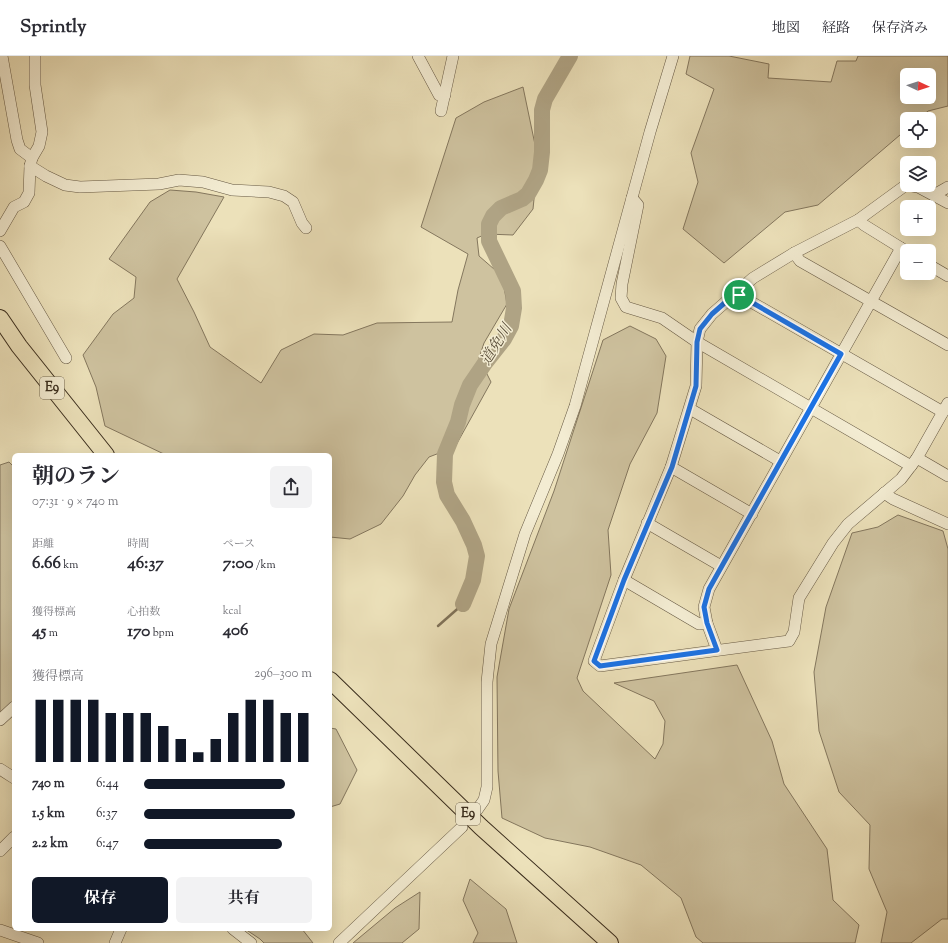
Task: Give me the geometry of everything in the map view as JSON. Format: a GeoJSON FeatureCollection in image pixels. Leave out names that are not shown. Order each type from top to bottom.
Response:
{"type":"FeatureCollection","features":[{"type":"Feature","properties":{"kind":"highway","name":"E9"},"geometry":{"type":"LineString","coordinates":[[0,318],[23,352],[104,453]]}},
{"type":"Feature","properties":{"kind":"highway","name":"E9"},"geometry":{"type":"LineString","coordinates":[[332,682],[481,827],[610,943]]}},
{"type":"Feature","properties":{"kind":"street"},"geometry":{"type":"LineString","coordinates":[[0,231],[14,207],[24,202],[29,193],[31,162],[39,146],[42,132],[35,85],[35,56]]}},
{"type":"Feature","properties":{"kind":"street"},"geometry":{"type":"LineString","coordinates":[[418,56],[439,95],[445,95]]}},
{"type":"Feature","properties":{"kind":"street"},"geometry":{"type":"LineString","coordinates":[[441,111],[453,56]]}},
{"type":"Feature","properties":{"kind":"street"},"geometry":{"type":"LineString","coordinates":[[478,810],[484,800],[487,787],[487,682],[491,644],[524,534],[558,454],[575,406],[673,56]]}},
{"type":"Feature","properties":{"kind":"street"},"geometry":{"type":"LineString","coordinates":[[2,57],[17,140],[20,149],[46,176],[65,185],[80,187],[159,184],[179,180],[203,182],[232,190],[269,192],[284,196],[293,202],[302,223],[306,228]]}},
{"type":"Feature","properties":{"kind":"street"},"geometry":{"type":"LineString","coordinates":[[737,292],[739,295],[841,354],[945,408],[914,462],[901,479],[848,524],[833,543],[799,598],[794,632],[789,641],[600,666],[594,661],[647,522],[672,467],[690,409],[696,386],[697,342],[700,329],[712,314],[752,278],[794,253],[858,220],[906,185],[918,187],[948,203]]}},
{"type":"Feature","properties":{"kind":"street"},"geometry":{"type":"LineString","coordinates":[[934,195],[948,187]]}},
{"type":"Feature","properties":{"kind":"street"},"geometry":{"type":"LineString","coordinates":[[632,198],[638,205],[622,284],[621,298],[626,307],[662,318],[697,342],[811,408],[914,462],[948,476]]}},
{"type":"Feature","properties":{"kind":"street"},"geometry":{"type":"LineString","coordinates":[[858,220],[900,248]]}},
{"type":"Feature","properties":{"kind":"street"},"geometry":{"type":"LineString","coordinates":[[0,246],[66,358]]}},
{"type":"Feature","properties":{"kind":"street"},"geometry":{"type":"LineString","coordinates":[[794,253],[800,261],[948,345]]}},
{"type":"Feature","properties":{"kind":"street"},"geometry":{"type":"LineString","coordinates":[[717,650],[707,623],[704,607],[709,589],[871,301],[900,256]]}},
{"type":"Feature","properties":{"kind":"street"},"geometry":{"type":"LineString","coordinates":[[936,269],[948,276]]}},
{"type":"Feature","properties":{"kind":"street"},"geometry":{"type":"LineString","coordinates":[[690,409],[780,461]]}},
{"type":"Feature","properties":{"kind":"street"},"geometry":{"type":"LineString","coordinates":[[672,467],[752,514]]}},
{"type":"Feature","properties":{"kind":"street"},"geometry":{"type":"LineString","coordinates":[[884,493],[893,499],[948,524]]}},
{"type":"Feature","properties":{"kind":"street"},"geometry":{"type":"LineString","coordinates":[[647,522],[722,566]]}},
{"type":"Feature","properties":{"kind":"street"},"geometry":{"type":"LineString","coordinates":[[624,580],[699,624],[707,623]]}},
{"type":"Feature","properties":{"kind":"street"},"geometry":{"type":"LineString","coordinates":[[0,720],[12,709]]}},
{"type":"Feature","properties":{"kind":"street"},"geometry":{"type":"LineString","coordinates":[[0,769],[12,777]]}},
{"type":"Feature","properties":{"kind":"street"},"geometry":{"type":"LineString","coordinates":[[339,943],[462,827]]}},
{"type":"Feature","properties":{"kind":"street"},"geometry":{"type":"LineString","coordinates":[[0,851],[12,839]]}},
{"type":"Feature","properties":{"kind":"street"},"geometry":{"type":"LineString","coordinates":[[0,930],[38,943]]}},
{"type":"Feature","properties":{"kind":"street"},"geometry":{"type":"LineString","coordinates":[[115,943],[120,931]]}},
{"type":"Feature","properties":{"kind":"street"},"geometry":{"type":"LineString","coordinates":[[236,931],[251,943]]}},
{"type":"Feature","properties":{"kind":"shaded area"},"geometry":{"type":"Polygon","coordinates":[[[690,56],[729,56],[769,64],[768,78],[831,82],[837,61],[856,61],[858,56],[948,56],[948,106],[927,112],[900,112],[900,135],[818,205],[785,212],[724,263],[683,229],[698,182],[691,153],[714,89],[686,74],[690,56]]]}},
{"type":"Feature","properties":{"kind":"shaded area"},"geometry":{"type":"Polygon","coordinates":[[[523,87],[538,159],[533,209],[513,235],[486,234],[477,238],[479,256],[502,276],[507,304],[484,343],[479,358],[491,382],[455,447],[429,457],[415,475],[403,496],[381,524],[350,539],[332,537],[332,453],[162,453],[105,426],[96,387],[83,355],[113,314],[134,298],[136,277],[109,259],[150,202],[170,190],[196,192],[224,197],[177,279],[210,347],[261,383],[281,350],[314,334],[343,335],[377,323],[452,322],[458,290],[468,254],[421,227],[456,118],[484,102],[523,87]]]}},
{"type":"Feature","properties":{"kind":"shaded area"},"geometry":{"type":"Polygon","coordinates":[[[630,326],[656,339],[666,356],[657,413],[630,464],[608,530],[611,575],[577,678],[583,691],[655,759],[663,744],[665,721],[654,701],[614,683],[737,665],[772,741],[784,784],[827,849],[833,900],[859,925],[855,943],[703,943],[696,937],[681,898],[641,865],[590,847],[545,838],[502,818],[498,771],[497,677],[509,609],[554,491],[603,340],[630,326]]]}},
{"type":"Feature","properties":{"kind":"shaded area"},"geometry":{"type":"Polygon","coordinates":[[[9,462],[12,465],[12,705],[0,717],[0,465],[9,462]]]}},
{"type":"Feature","properties":{"kind":"shaded area"},"geometry":{"type":"Polygon","coordinates":[[[898,515],[943,531],[948,549],[948,919],[942,919],[911,943],[881,943],[887,912],[869,869],[870,825],[839,792],[819,731],[814,672],[826,607],[852,533],[878,527],[898,515]]]}},
{"type":"Feature","properties":{"kind":"shaded area"},"geometry":{"type":"Polygon","coordinates":[[[332,728],[336,729],[357,770],[340,804],[332,806],[332,728]]]}},
{"type":"Feature","properties":{"kind":"shaded area"},"geometry":{"type":"Polygon","coordinates":[[[470,879],[506,909],[517,943],[473,943],[478,933],[463,900],[470,879]]]}},
{"type":"Feature","properties":{"kind":"shaded area"},"geometry":{"type":"Polygon","coordinates":[[[420,892],[419,929],[402,943],[353,943],[395,908],[420,892]]]}},
{"type":"Feature","properties":{"kind":"shaded area"},"geometry":{"type":"Polygon","coordinates":[[[248,931],[304,931],[313,943],[264,943],[248,931]]]}},
{"type":"Feature","properties":{"kind":"waterway","name":"道免川"},"geometry":{"type":"LineString","coordinates":[[463,604],[473,580],[477,556],[474,545],[463,521],[447,495],[444,482],[445,454],[458,422],[462,405],[470,385],[504,339],[511,326],[514,308],[513,291],[489,241],[489,224],[493,216],[501,208],[522,199],[528,194],[536,180],[540,170],[542,152],[542,110],[545,99],[570,56]]}},
{"type":"Feature","properties":{"kind":"waterway"},"geometry":{"type":"LineString","coordinates":[[438,626],[463,604]]}},
{"type":"Feature","properties":{"kind":"route"},"geometry":{"type":"LineString","coordinates":[[737,292],[739,295],[841,354],[709,589],[704,607],[707,623],[717,650],[600,666],[594,661],[647,522],[672,467],[690,409],[696,386],[697,342],[700,329],[712,314],[737,292]]}}]}
